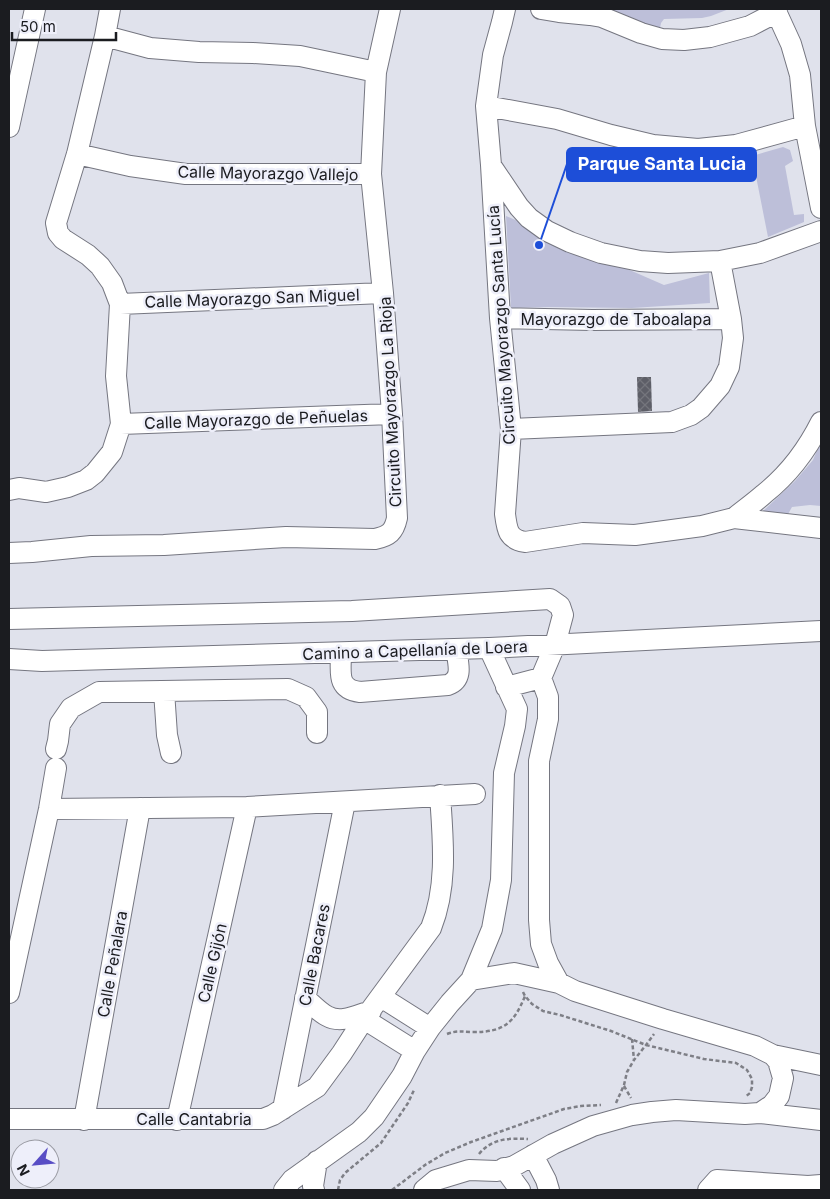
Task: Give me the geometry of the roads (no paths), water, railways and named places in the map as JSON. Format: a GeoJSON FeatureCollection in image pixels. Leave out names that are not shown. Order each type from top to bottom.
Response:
{"type":"FeatureCollection","features":[{"type":"Feature","properties":{"kind":"street"},"geometry":{"type":"LineString","coordinates":[[9,127],[35,9]]}},
{"type":"Feature","properties":{"kind":"street"},"geometry":{"type":"LineString","coordinates":[[9,490],[19,488],[46,492],[68,487],[86,480],[95,473],[112,452],[121,424],[116,376],[120,304],[112,283],[100,266],[88,255],[63,239],[57,228],[58,217],[77,154],[110,9]]}},
{"type":"Feature","properties":{"kind":"street","name":"Circuito Mayorazgo La Rioja"},"geometry":{"type":"LineString","coordinates":[[9,553],[91,546],[164,545],[286,537],[375,539],[385,537],[395,526],[397,518],[392,414],[383,293],[371,174],[376,72],[390,9]]}},
{"type":"Feature","properties":{"kind":"street","name":"Circuito Mayorazgo Santa Lucía"},"geometry":{"type":"LineString","coordinates":[[505,9],[493,54],[486,106],[500,318],[511,429],[505,514],[509,534],[516,540],[525,542],[583,533],[635,535],[702,526],[734,518],[821,528]]}},
{"type":"Feature","properties":{"kind":"street"},"geometry":{"type":"LineString","coordinates":[[541,9],[602,17],[641,33],[662,39],[684,40],[710,37],[750,26],[776,11],[791,44],[800,75],[805,126],[821,208]]}},
{"type":"Feature","properties":{"kind":"street"},"geometry":{"type":"LineString","coordinates":[[105,36],[150,48],[300,56],[376,72]]}},
{"type":"Feature","properties":{"kind":"street"},"geometry":{"type":"LineString","coordinates":[[486,106],[557,119],[653,145],[698,149],[736,145],[805,126]]}},
{"type":"Feature","properties":{"kind":"street","name":"Calle Mayorazgo Vallejo"},"geometry":{"type":"LineString","coordinates":[[77,154],[130,166],[186,174],[371,174]]}},
{"type":"Feature","properties":{"kind":"street"},"geometry":{"type":"LineString","coordinates":[[491,165],[519,207],[529,218],[548,231],[570,242],[601,253],[640,261],[668,263],[720,261],[760,253],[821,231]]}},
{"type":"Feature","properties":{"kind":"street"},"geometry":{"type":"LineString","coordinates":[[511,429],[672,422],[701,408],[720,386],[730,367],[733,338],[720,261]]}},
{"type":"Feature","properties":{"kind":"street","name":"Calle Mayorazgo San Miguel"},"geometry":{"type":"LineString","coordinates":[[120,304],[383,293]]}},
{"type":"Feature","properties":{"kind":"street","name":"Mayorazgo de Taboalapa"},"geometry":{"type":"LineString","coordinates":[[500,318],[731,320]]}},
{"type":"Feature","properties":{"kind":"street","name":"Calle Mayorazgo de Peñuelas"},"geometry":{"type":"LineString","coordinates":[[121,424],[392,414]]}},
{"type":"Feature","properties":{"kind":"street","name":"Circuito Mayorazgo Santa Lucía"},"geometry":{"type":"LineString","coordinates":[[734,518],[766,493],[787,471],[812,441],[821,422]]}},
{"type":"Feature","properties":{"kind":"street"},"geometry":{"type":"LineString","coordinates":[[9,619],[352,611],[550,599],[560,606],[563,615],[555,645],[541,678],[548,697],[548,719],[539,760],[539,920],[541,944],[548,964],[559,983]]}},
{"type":"Feature","properties":{"kind":"street","name":"Camino a Capellanía de Loera"},"geometry":{"type":"LineString","coordinates":[[9,659],[42,661],[489,648],[821,631]]}},
{"type":"Feature","properties":{"kind":"street"},"geometry":{"type":"LineString","coordinates":[[284,1190],[292,1180],[359,1132],[374,1117],[402,1076],[415,1051],[435,1033],[450,1003],[471,980],[492,929],[501,880],[504,773],[517,709],[489,648]]}},
{"type":"Feature","properties":{"kind":"street"},"geometry":{"type":"LineString","coordinates":[[341,653],[340,677],[346,687],[352,691],[360,692],[448,685],[457,679],[460,670],[456,649]]}},
{"type":"Feature","properties":{"kind":"street"},"geometry":{"type":"LineString","coordinates":[[252,689],[253,656]]}},
{"type":"Feature","properties":{"kind":"street"},"geometry":{"type":"LineString","coordinates":[[506,687],[541,678]]}},
{"type":"Feature","properties":{"kind":"street"},"geometry":{"type":"LineString","coordinates":[[9,993],[49,809],[60,724],[71,708],[99,692],[288,689],[306,697],[316,712],[318,733]]}},
{"type":"Feature","properties":{"kind":"street"},"geometry":{"type":"LineString","coordinates":[[164,691],[167,735],[171,753]]}},
{"type":"Feature","properties":{"kind":"street"},"geometry":{"type":"LineString","coordinates":[[49,809],[246,807],[475,794]]}},
{"type":"Feature","properties":{"kind":"street","name":"Calle Cantabria"},"geometry":{"type":"LineString","coordinates":[[9,1119],[263,1119],[273,1115],[317,1087],[431,928],[436,915],[443,871],[440,795]]}},
{"type":"Feature","properties":{"kind":"street","name":"Calle Bacares"},"geometry":{"type":"LineString","coordinates":[[283,1109],[345,802]]}},
{"type":"Feature","properties":{"kind":"street","name":"Calle Gijón"},"geometry":{"type":"LineString","coordinates":[[177,1120],[246,807]]}},
{"type":"Feature","properties":{"kind":"street","name":"Calle Peñalara"},"geometry":{"type":"LineString","coordinates":[[84,1120],[140,808]]}},
{"type":"Feature","properties":{"kind":"street"},"geometry":{"type":"LineString","coordinates":[[471,980],[514,973],[559,983],[575,991],[663,1020],[755,1046],[773,1055],[821,1065]]}},
{"type":"Feature","properties":{"kind":"street"},"geometry":{"type":"LineString","coordinates":[[305,998],[326,1016],[334,1019],[342,1019],[372,1009],[435,1033]]}},
{"type":"Feature","properties":{"kind":"street"},"geometry":{"type":"LineString","coordinates":[[372,1009],[415,1051]]}},
{"type":"Feature","properties":{"kind":"street"},"geometry":{"type":"LineString","coordinates":[[760,1113],[772,1106],[779,1096],[783,1078],[778,1061],[773,1055]]}},
{"type":"Feature","properties":{"kind":"street"},"geometry":{"type":"LineString","coordinates":[[424,1190],[436,1180],[469,1170],[496,1171],[514,1166],[552,1144],[593,1126],[632,1114],[676,1110],[745,1114],[760,1113],[821,1120]]}},
{"type":"Feature","properties":{"kind":"street"},"geometry":{"type":"LineString","coordinates":[[533,1155],[549,1190]]}},
{"type":"Feature","properties":{"kind":"street"},"geometry":{"type":"LineString","coordinates":[[314,1190],[317,1161]]}},
{"type":"Feature","properties":{"kind":"street"},"geometry":{"type":"LineString","coordinates":[[504,1168],[520,1190]]}},
{"type":"Feature","properties":{"kind":"street"},"geometry":{"type":"LineString","coordinates":[[708,1190],[717,1180],[812,1187]]}},
{"type":"Feature","properties":{"kind":"place","name":"Parque Santa Lucia"},"geometry":{"type":"Point","coordinates":[539,245]}}]}
